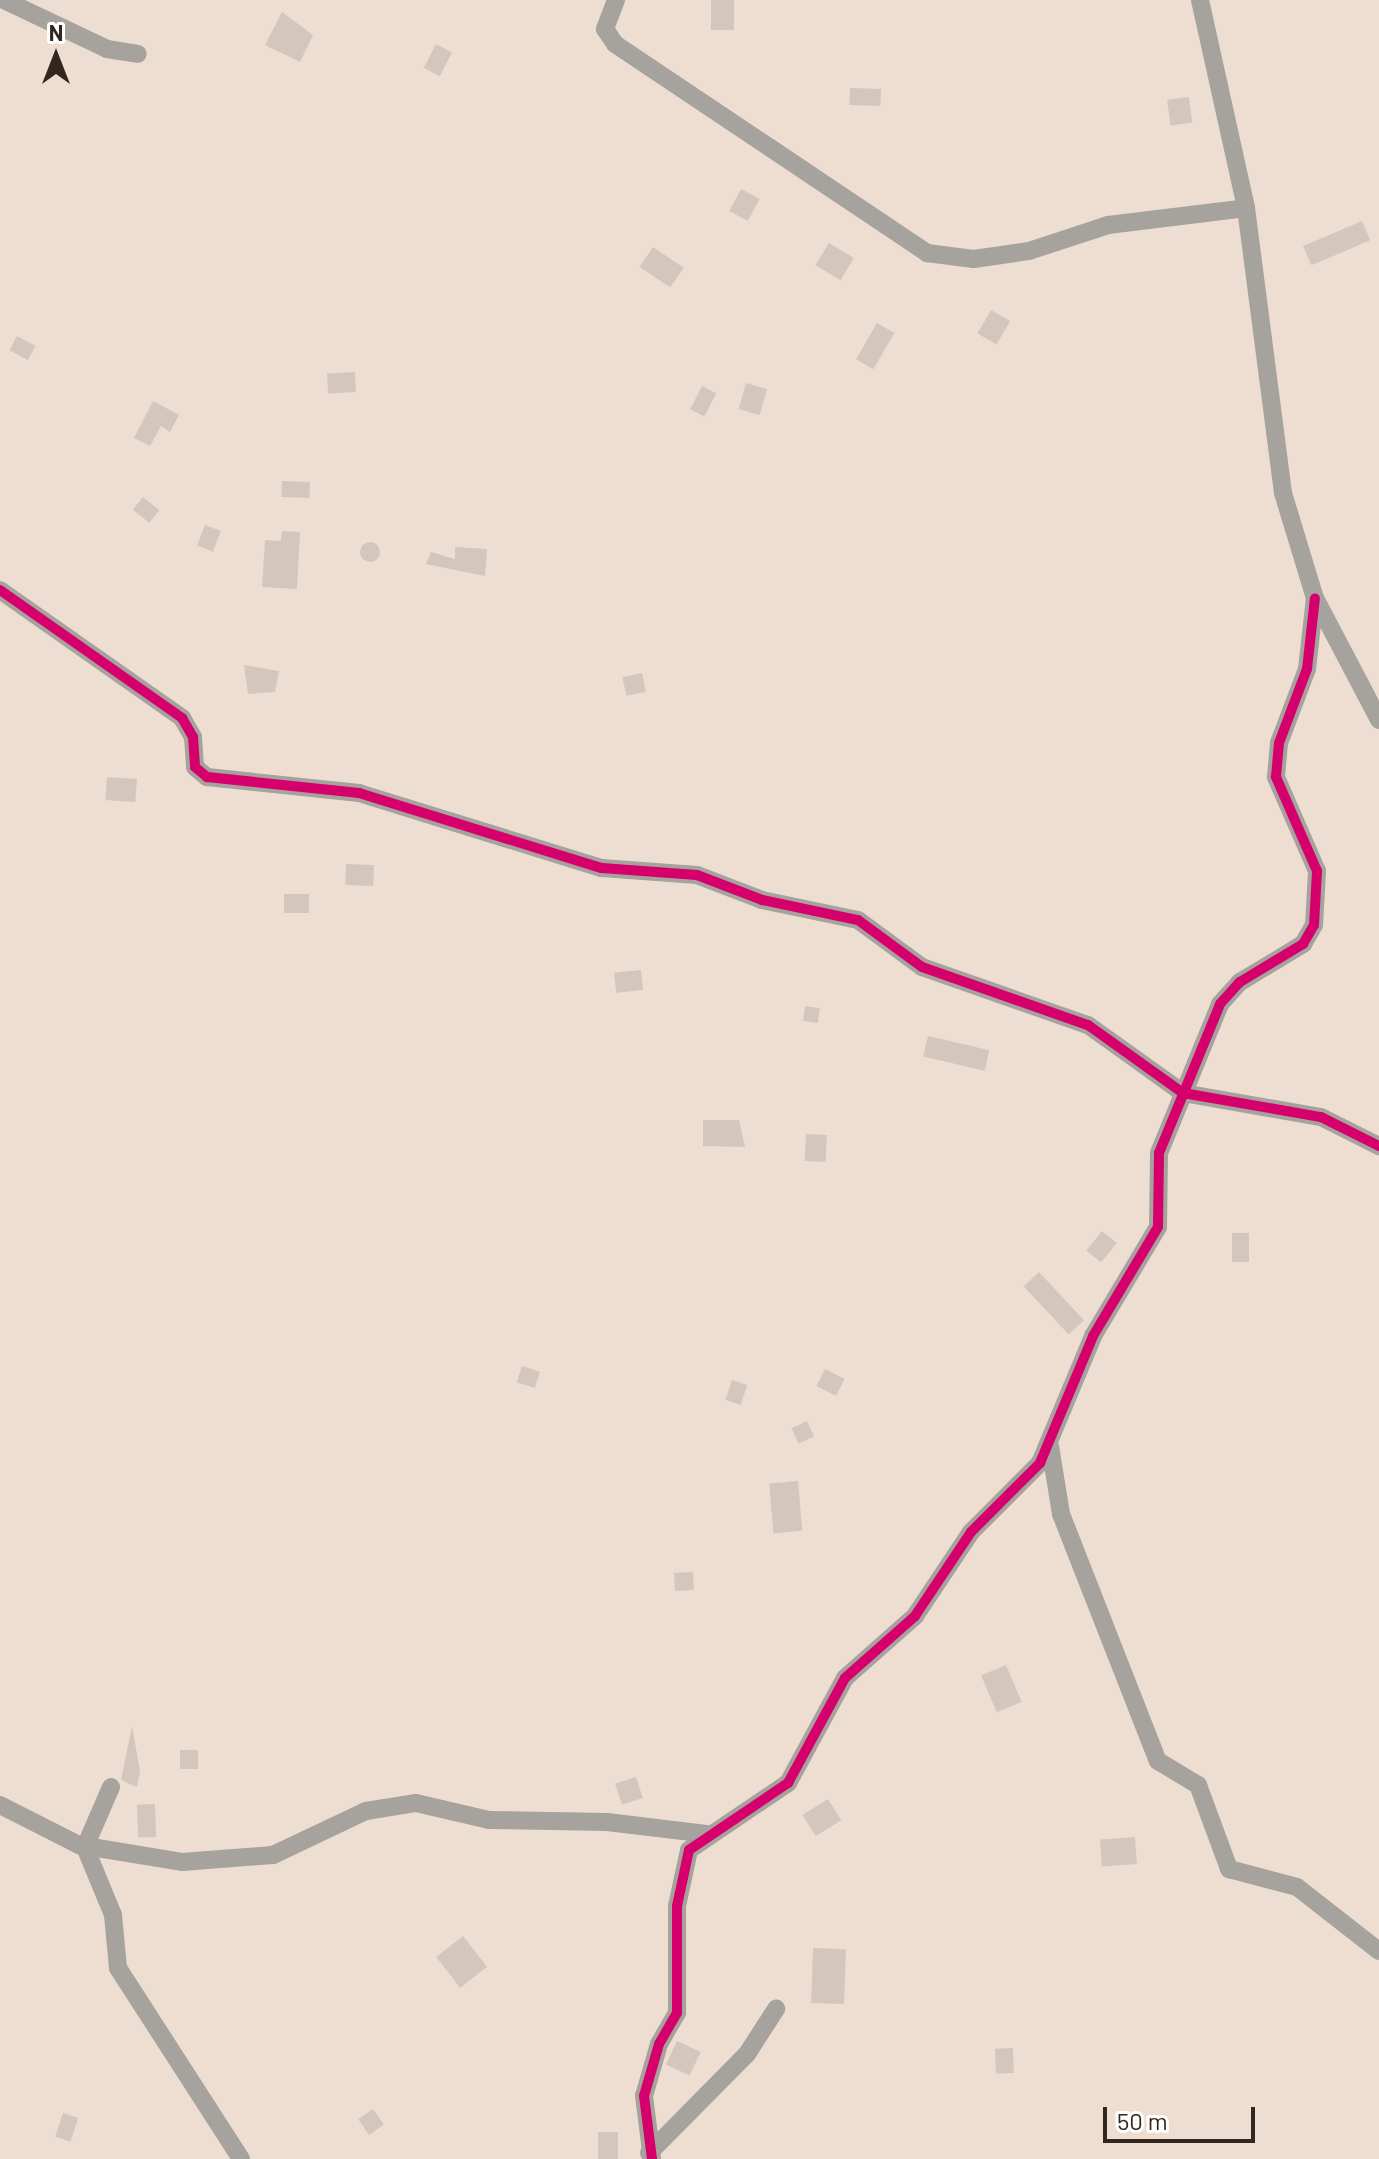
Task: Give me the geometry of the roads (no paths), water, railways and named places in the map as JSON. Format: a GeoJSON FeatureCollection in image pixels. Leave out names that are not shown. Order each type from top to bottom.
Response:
{"type":"FeatureCollection","features":[{"type":"Feature","properties":{"kind":"street"},"geometry":{"type":"LineString","coordinates":[[4,0],[107,49],[138,54]]}},
{"type":"Feature","properties":{"kind":"street"},"geometry":{"type":"LineString","coordinates":[[616,0],[605,29],[615,44],[927,253],[974,259],[1029,251],[1108,225],[1246,208]]}},
{"type":"Feature","properties":{"kind":"street"},"geometry":{"type":"LineString","coordinates":[[1200,0],[1246,208],[1277,468],[1315,598],[1379,720]]}},
{"type":"Feature","properties":{"kind":"street"},"geometry":{"type":"LineString","coordinates":[[0,590],[182,718],[193,737],[195,767],[207,777],[359,793],[602,868],[686,873],[773,903],[858,920],[922,967],[1088,1025],[1183,1093],[1321,1117],[1379,1146]]}},
{"type":"Feature","properties":{"kind":"street"},"geometry":{"type":"LineString","coordinates":[[650,2155],[644,2096],[659,2044],[677,2013],[680,1866],[708,1834],[788,1783],[845,1678],[915,1616],[942,1567],[1025,1484],[1050,1446],[1093,1336],[1161,1219],[1157,1162],[1220,1004],[1240,982],[1303,944],[1314,925],[1317,871],[1276,777],[1279,743],[1307,669],[1315,598]]}},
{"type":"Feature","properties":{"kind":"street"},"geometry":{"type":"LineString","coordinates":[[1155,1074],[1195,1062]]}},
{"type":"Feature","properties":{"kind":"street"},"geometry":{"type":"LineString","coordinates":[[1050,1446],[1061,1514],[1158,1761],[1198,1785],[1229,1869],[1297,1887],[1379,1951]]}},
{"type":"Feature","properties":{"kind":"street"},"geometry":{"type":"LineString","coordinates":[[111,1787],[85,1847],[113,1915],[118,1968],[241,2159]]}},
{"type":"Feature","properties":{"kind":"street"},"geometry":{"type":"LineString","coordinates":[[0,1805],[85,1847],[182,1862],[236,1860],[321,1838],[366,1811],[416,1803],[489,1820],[607,1822],[708,1834]]}},
{"type":"Feature","properties":{"kind":"street"},"geometry":{"type":"LineString","coordinates":[[650,2155],[747,2054],[776,2009]]}}]}
